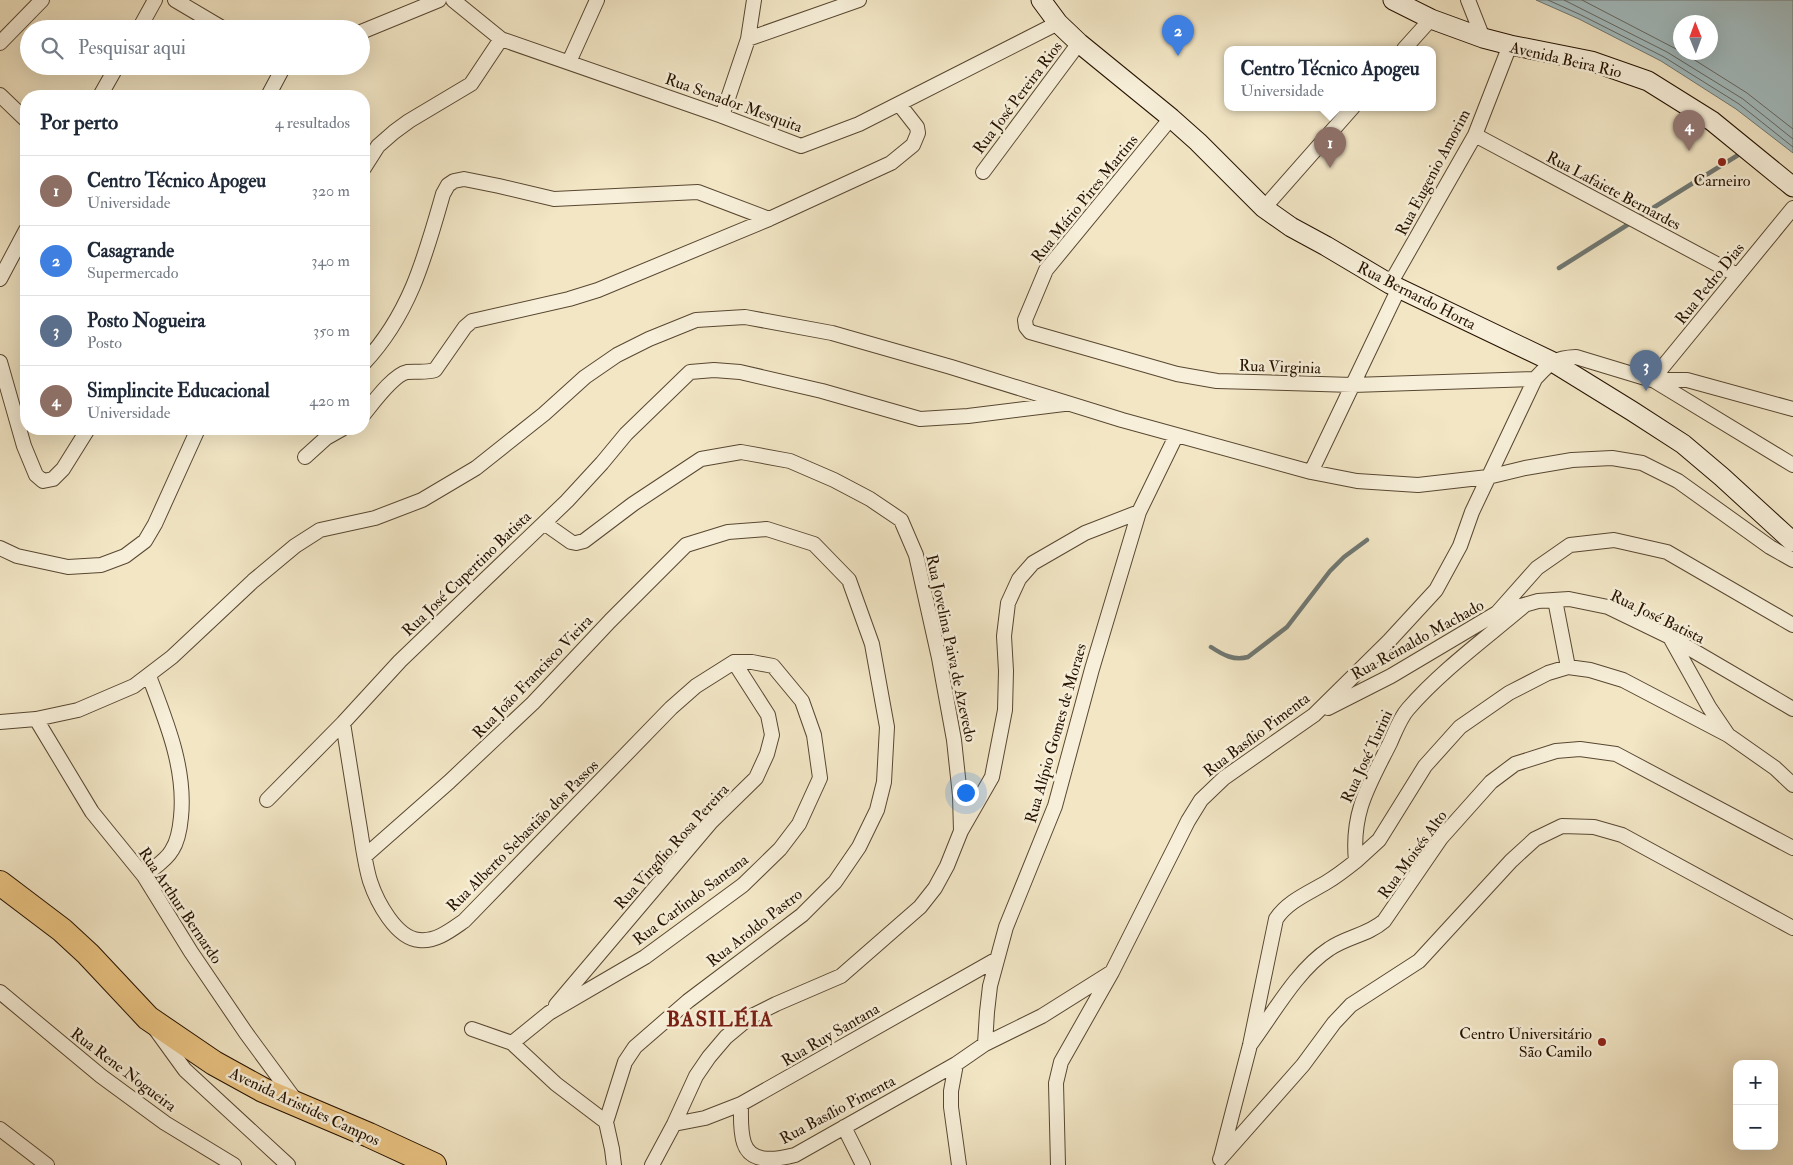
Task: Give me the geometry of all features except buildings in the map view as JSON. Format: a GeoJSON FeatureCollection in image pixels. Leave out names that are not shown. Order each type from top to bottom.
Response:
{"type":"FeatureCollection","features":[{"type":"Feature","properties":{"kind":"highway","name":"Avenida Aristides Campos"},"geometry":{"type":"LineString","coordinates":[[0,883],[62,930],[88,954],[148,1018],[214,1063],[263,1090],[434,1165]]}},
{"type":"Feature","properties":{"kind":"main road","name":"Rua Bernardo Horta"},"geometry":{"type":"LineString","coordinates":[[1041,0],[1058,22],[1079,43],[1198,142],[1264,208],[1291,227],[1394,286],[1551,362],[1683,444],[1792,538]]}},
{"type":"Feature","properties":{"kind":"main road","name":"Avenida Beira Rio"},"geometry":{"type":"LineString","coordinates":[[1398,0],[1431,18],[1483,38],[1510,46],[1591,62],[1648,81],[1712,121],[1793,187]]}},
{"type":"Feature","properties":{"kind":"street"},"geometry":{"type":"LineString","coordinates":[[22,20],[42,0]]}},
{"type":"Feature","properties":{"kind":"street"},"geometry":{"type":"LineString","coordinates":[[144,20],[156,0]]}},
{"type":"Feature","properties":{"kind":"street"},"geometry":{"type":"LineString","coordinates":[[175,0],[209,20]]}},
{"type":"Feature","properties":{"kind":"street"},"geometry":{"type":"LineString","coordinates":[[370,28],[439,0]]}},
{"type":"Feature","properties":{"kind":"street","name":"Rua Senador Mesquita"},"geometry":{"type":"LineString","coordinates":[[453,0],[501,39],[722,116],[801,146],[859,124],[1058,22]]}},
{"type":"Feature","properties":{"kind":"street"},"geometry":{"type":"LineString","coordinates":[[569,62],[597,0]]}},
{"type":"Feature","properties":{"kind":"street"},"geometry":{"type":"LineString","coordinates":[[722,116],[748,39],[754,0]]}},
{"type":"Feature","properties":{"kind":"street"},"geometry":{"type":"LineString","coordinates":[[748,39],[859,0]]}},
{"type":"Feature","properties":{"kind":"street"},"geometry":{"type":"LineString","coordinates":[[1468,0],[1483,38]]}},
{"type":"Feature","properties":{"kind":"street"},"geometry":{"type":"LineString","coordinates":[[1407,46],[1431,18]]}},
{"type":"Feature","properties":{"kind":"street"},"geometry":{"type":"LineString","coordinates":[[0,43],[20,23]]}},
{"type":"Feature","properties":{"kind":"street"},"geometry":{"type":"LineString","coordinates":[[370,159],[378,146],[394,132],[471,84],[501,39]]}},
{"type":"Feature","properties":{"kind":"street","name":"Rua José Pereira Rios"},"geometry":{"type":"LineString","coordinates":[[983,172],[1079,43]]}},
{"type":"Feature","properties":{"kind":"street","name":"Rua Eugenio Amorim"},"geometry":{"type":"LineString","coordinates":[[1311,472],[1353,385],[1394,286],[1475,135],[1510,46]]}},
{"type":"Feature","properties":{"kind":"street"},"geometry":{"type":"LineString","coordinates":[[103,90],[112,75]]}},
{"type":"Feature","properties":{"kind":"street"},"geometry":{"type":"LineString","coordinates":[[271,90],[279,75]]}},
{"type":"Feature","properties":{"kind":"street"},"geometry":{"type":"LineString","coordinates":[[0,95],[20,114]]}},
{"type":"Feature","properties":{"kind":"street"},"geometry":{"type":"LineString","coordinates":[[370,407],[398,376],[408,372],[435,370],[460,334],[472,321],[569,299],[598,290],[769,219],[891,164],[913,145],[918,138],[917,127],[899,104]]}},
{"type":"Feature","properties":{"kind":"street"},"geometry":{"type":"LineString","coordinates":[[1264,208],[1349,111]]}},
{"type":"Feature","properties":{"kind":"street","name":"Rua Mário Pires Martins"},"geometry":{"type":"LineString","coordinates":[[1030,332],[1026,327],[1025,320],[1046,270],[1171,118]]}},
{"type":"Feature","properties":{"kind":"street","name":"Rua Lafaiete Bernardes"},"geometry":{"type":"LineString","coordinates":[[1475,135],[1737,275]]}},
{"type":"Feature","properties":{"kind":"street"},"geometry":{"type":"LineString","coordinates":[[370,357],[400,316],[426,253],[443,194],[448,185],[454,182],[464,179],[554,199],[698,192],[769,219]]}},
{"type":"Feature","properties":{"kind":"street","name":"Rua Pedro Dias"},"geometry":{"type":"LineString","coordinates":[[1652,380],[1793,208]]}},
{"type":"Feature","properties":{"kind":"street"},"geometry":{"type":"LineString","coordinates":[[0,279],[20,241]]}},
{"type":"Feature","properties":{"kind":"street"},"geometry":{"type":"LineString","coordinates":[[0,722],[36,718],[78,710],[134,686],[179,651],[254,580],[295,546],[320,530],[375,518],[422,500],[476,468],[544,414],[586,377],[617,355],[649,339],[696,320],[745,317],[832,333],[1176,436],[1311,472],[1357,481],[1418,485],[1488,477],[1572,460],[1612,458],[1642,463],[1678,481],[1770,548],[1793,560]]}},
{"type":"Feature","properties":{"kind":"street","name":"Rua Virginia"},"geometry":{"type":"LineString","coordinates":[[1030,332],[1176,374],[1217,381],[1353,385],[1535,379]]}},
{"type":"Feature","properties":{"kind":"street"},"geometry":{"type":"LineString","coordinates":[[1551,362],[1576,357],[1652,380],[1793,466]]}},
{"type":"Feature","properties":{"kind":"street"},"geometry":{"type":"LineString","coordinates":[[0,362],[20,432]]}},
{"type":"Feature","properties":{"kind":"street","name":"Rua Basílio Pimenta"},"geometry":{"type":"LineString","coordinates":[[741,1104],[744,1145],[751,1154],[764,1159],[777,1160],[795,1155],[956,1064],[985,1044],[1042,1016],[1112,972],[1188,821],[1201,800],[1224,778],[1314,715],[1389,641],[1436,590],[1460,546],[1472,512],[1535,379],[1551,362]]}},
{"type":"Feature","properties":{"kind":"street","name":"Rua José Cupertino Batista"},"geometry":{"type":"LineString","coordinates":[[267,800],[343,723],[400,661],[544,523],[602,463],[626,434],[690,372],[714,370],[740,372],[822,391],[920,419],[968,416],[1068,404]]}},
{"type":"Feature","properties":{"kind":"street"},"geometry":{"type":"LineString","coordinates":[[1652,380],[1687,380],[1793,409]]}},
{"type":"Feature","properties":{"kind":"street"},"geometry":{"type":"LineString","coordinates":[[21,435],[36,475],[43,481],[53,479],[63,469],[84,435]]}},
{"type":"Feature","properties":{"kind":"street"},"geometry":{"type":"LineString","coordinates":[[0,548],[17,556],[68,567],[101,565],[124,556],[145,541],[155,524],[195,435]]}},
{"type":"Feature","properties":{"kind":"street"},"geometry":{"type":"LineString","coordinates":[[305,457],[327,435]]}},
{"type":"Feature","properties":{"kind":"street","name":"Rua Alípio Gomes de Moraes"},"geometry":{"type":"LineString","coordinates":[[985,1044],[990,986],[1006,926],[1055,806],[1092,668],[1139,512],[1176,436]]}},
{"type":"Feature","properties":{"kind":"street","name":"Rua Jovelina Paiva de Azevedo"},"geometry":{"type":"LineString","coordinates":[[544,523],[571,542],[584,541],[632,504],[701,460],[741,452],[790,462],[834,480],[870,499],[901,520],[916,555],[939,658],[954,740],[960,796],[961,831]]}},
{"type":"Feature","properties":{"kind":"street"},"geometry":{"type":"LineString","coordinates":[[652,1165],[674,1124],[696,1076],[726,1037],[750,1018],[776,1004],[841,976],[920,907],[935,888],[947,866],[961,831],[992,777],[999,750],[1005,710],[1006,671],[1004,636],[1008,603],[1019,579],[1034,563],[1085,533],[1139,512]]}},
{"type":"Feature","properties":{"kind":"street","name":"Rua Aroldo Pastro"},"geometry":{"type":"LineString","coordinates":[[606,1122],[625,1062],[635,1047],[688,1001],[802,915],[835,882],[859,847],[877,810],[884,782],[887,727],[872,644],[849,580],[814,544],[767,529],[728,532]]}},
{"type":"Feature","properties":{"kind":"street","name":"Rua João Francisco Vieira"},"geometry":{"type":"LineString","coordinates":[[364,856],[450,782],[533,703],[610,621],[686,545],[728,532]]}},
{"type":"Feature","properties":{"kind":"street","name":"Rua Reinaldo Machado"},"geometry":{"type":"LineString","coordinates":[[1314,715],[1391,676],[1497,613],[1537,568],[1570,545],[1614,540],[1667,552],[1793,625]]}},
{"type":"Feature","properties":{"kind":"street","name":"Rua José Batista"},"geometry":{"type":"LineString","coordinates":[[1497,613],[1538,601],[1569,599],[1608,607],[1670,638],[1793,709]]}},
{"type":"Feature","properties":{"kind":"street"},"geometry":{"type":"LineString","coordinates":[[1555,600],[1568,667]]}},
{"type":"Feature","properties":{"kind":"street","name":"Rua José Turini"},"geometry":{"type":"LineString","coordinates":[[1356,861],[1354,841],[1362,799],[1406,710],[1442,676],[1525,605]]}},
{"type":"Feature","properties":{"kind":"street"},"geometry":{"type":"LineString","coordinates":[[1670,638],[1728,735]]}},
{"type":"Feature","properties":{"kind":"street","name":"Rua Alberto Sebastião dos Passos"},"geometry":{"type":"LineString","coordinates":[[343,723],[364,856],[370,881],[378,901],[391,921],[410,938],[421,941],[433,939],[464,921],[671,708],[696,686],[734,662]]}},
{"type":"Feature","properties":{"kind":"street","name":"Rua Carlindo Santana"},"geometry":{"type":"LineString","coordinates":[[512,1043],[549,1013],[645,957],[743,885],[780,849],[803,817],[820,778],[814,734],[802,701],[774,666],[752,662],[734,662]]}},
{"type":"Feature","properties":{"kind":"street","name":"Rua Virgílio Rosa Pereira"},"geometry":{"type":"LineString","coordinates":[[549,1013],[711,822],[756,778],[767,754],[772,734],[768,715],[734,662]]}},
{"type":"Feature","properties":{"kind":"street"},"geometry":{"type":"LineString","coordinates":[[1220,1162],[1250,1045],[1276,919],[1282,909],[1341,874],[1379,840],[1425,766],[1460,727],[1509,693],[1548,673],[1568,667],[1590,670],[1623,680],[1728,735],[1775,768],[1793,785]]}},
{"type":"Feature","properties":{"kind":"street"},"geometry":{"type":"LineString","coordinates":[[144,876],[168,856],[174,848],[183,802],[181,781],[172,741],[149,676]]}},
{"type":"Feature","properties":{"kind":"street","name":"Rua Arthur Bernardo"},"geometry":{"type":"LineString","coordinates":[[36,718],[92,812],[144,876],[196,960],[246,1033],[301,1107]]}},
{"type":"Feature","properties":{"kind":"street","name":"Rua Moisés Alto"},"geometry":{"type":"LineString","coordinates":[[1250,1045],[1304,971],[1316,958],[1330,948],[1375,929],[1384,922],[1441,838],[1491,782],[1515,764],[1556,751],[1580,749],[1616,754],[1793,848]]}},
{"type":"Feature","properties":{"kind":"street"},"geometry":{"type":"LineString","coordinates":[[1775,768],[1793,777]]}},
{"type":"Feature","properties":{"kind":"street"},"geometry":{"type":"LineString","coordinates":[[1220,1162],[1303,1065],[1334,1023],[1351,1005],[1419,960],[1511,861],[1535,839],[1562,826],[1594,827],[1622,835],[1793,928]]}},
{"type":"Feature","properties":{"kind":"street","name":"Rua Ruy Santana"},"geometry":{"type":"LineString","coordinates":[[674,1124],[705,1118],[741,1104],[997,959]]}},
{"type":"Feature","properties":{"kind":"street"},"geometry":{"type":"LineString","coordinates":[[1058,1165],[1056,1083],[1061,1062],[1112,972]]}},
{"type":"Feature","properties":{"kind":"street","name":"Rua Rene Nogueira"},"geometry":{"type":"LineString","coordinates":[[0,992],[101,1076],[165,1123],[234,1165]]}},
{"type":"Feature","properties":{"kind":"street"},"geometry":{"type":"LineString","coordinates":[[148,1018],[185,1070],[288,1165]]}},
{"type":"Feature","properties":{"kind":"street"},"geometry":{"type":"LineString","coordinates":[[472,1029],[512,1043],[556,1084],[606,1122],[614,1165]]}},
{"type":"Feature","properties":{"kind":"street"},"geometry":{"type":"LineString","coordinates":[[956,1064],[951,1091],[951,1107],[959,1165]]}},
{"type":"Feature","properties":{"kind":"street"},"geometry":{"type":"LineString","coordinates":[[844,1127],[862,1165]]}},
{"type":"Feature","properties":{"kind":"street"},"geometry":{"type":"LineString","coordinates":[[0,1129],[47,1165]]}},
{"type":"Feature","properties":{"kind":"water"},"geometry":{"type":"Polygon","coordinates":[[[1536,0],[1793,0],[1793,153],[1736,109],[1661,61],[1579,19],[1536,0]]]}},
{"type":"Feature","properties":{"kind":"waterway"},"geometry":{"type":"LineString","coordinates":[[1640,216],[1743,152]]}},
{"type":"Feature","properties":{"kind":"waterway"},"geometry":{"type":"LineString","coordinates":[[1559,268],[1632,222]]}},
{"type":"Feature","properties":{"kind":"waterway"},"geometry":{"type":"LineString","coordinates":[[1211,647],[1229,656],[1238,658],[1248,657],[1287,627],[1330,571],[1344,557],[1367,540]]}},
{"type":"Feature","properties":{"kind":"place","name":"Casagrande"},"geometry":{"type":"Point","coordinates":[1178,56]}},
{"type":"Feature","properties":{"kind":"place","name":"Simplincite Educacional"},"geometry":{"type":"Point","coordinates":[1689,151]}},
{"type":"Feature","properties":{"kind":"place","name":"Carneiro"},"geometry":{"type":"Point","coordinates":[1722,162]}},
{"type":"Feature","properties":{"kind":"place","name":"Centro Técnico Apogeu"},"geometry":{"type":"Point","coordinates":[1330,168]}},
{"type":"Feature","properties":{"kind":"place","name":"Posto Nogueira"},"geometry":{"type":"Point","coordinates":[1646,391]}},
{"type":"Feature","properties":{"kind":"place","name":"Centro Universitário São Camilo"},"geometry":{"type":"Point","coordinates":[1602,1042]}},
{"type":"Feature","properties":{"kind":"district","name":"BASILÉIA"},"geometry":{"type":"Point","coordinates":[720,1019]}}]}
